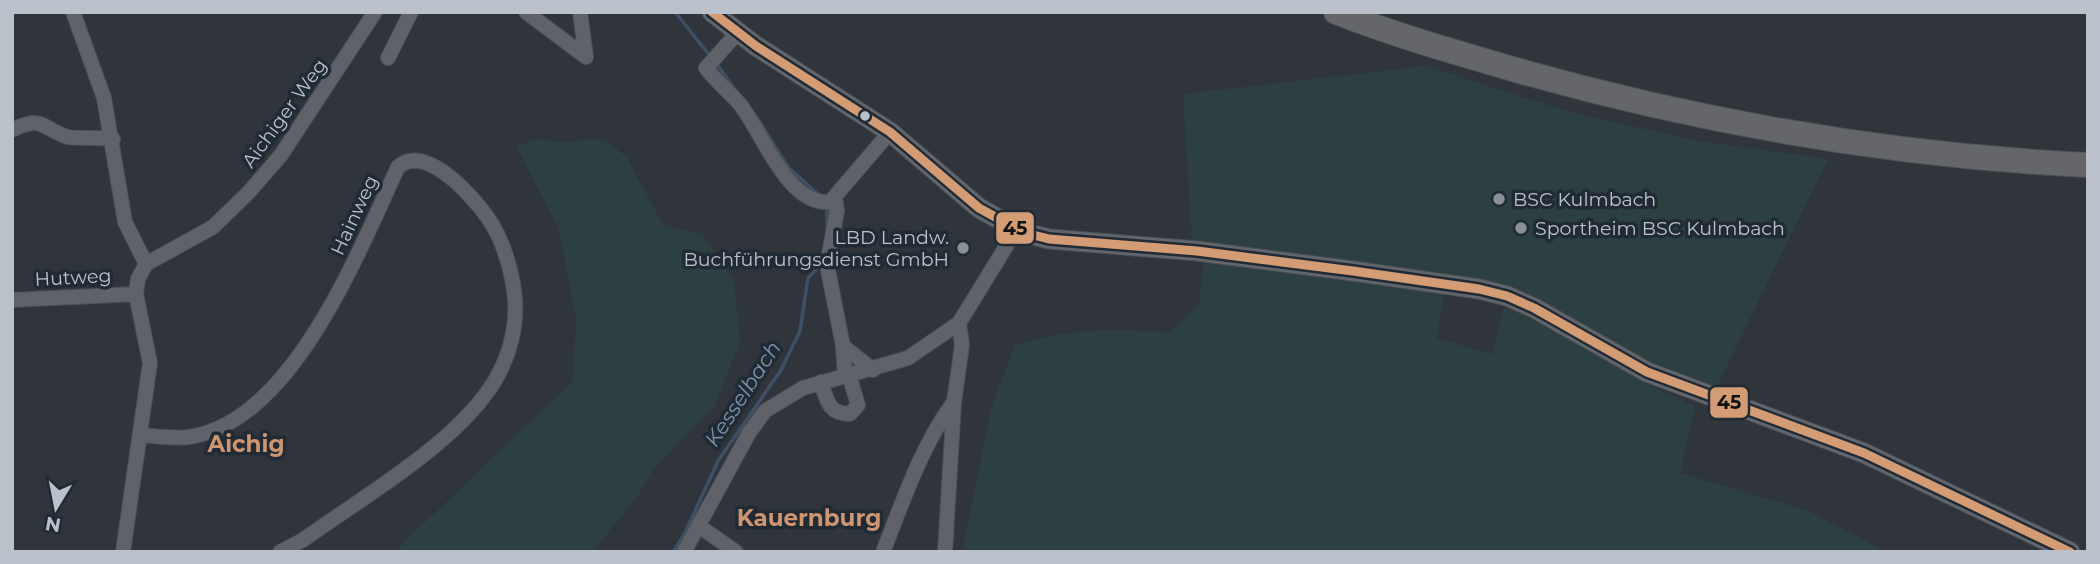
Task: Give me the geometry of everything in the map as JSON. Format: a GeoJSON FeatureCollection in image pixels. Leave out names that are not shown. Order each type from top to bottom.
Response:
{"type":"FeatureCollection","features":[{"type":"Feature","properties":{"kind":"highway"},"geometry":{"type":"LineString","coordinates":[[1336,12],[1468,56],[1597,92],[1704,117],[1915,153],[2088,165]]}},
{"type":"Feature","properties":{"kind":"street"},"geometry":{"type":"LineString","coordinates":[[73,12],[104,98],[125,222],[146,264],[138,279],[136,294],[150,363],[122,552]]}},
{"type":"Feature","properties":{"kind":"street","name":"Aichiger Weg"},"geometry":{"type":"LineString","coordinates":[[146,264],[212,227],[249,192],[281,155],[375,12]]}},
{"type":"Feature","properties":{"kind":"street"},"geometry":{"type":"LineString","coordinates":[[388,58],[411,12]]}},
{"type":"Feature","properties":{"kind":"street"},"geometry":{"type":"LineString","coordinates":[[526,12],[586,57],[580,12]]}},
{"type":"Feature","properties":{"kind":"street"},"geometry":{"type":"LineString","coordinates":[[712,12],[890,132],[979,208],[1010,226],[1049,239],[1210,252],[1479,289],[1507,296],[1647,372],[1864,453],[2070,552]]}},
{"type":"Feature","properties":{"kind":"street"},"geometry":{"type":"LineString","coordinates":[[738,32],[706,68],[738,103],[788,181],[811,199],[829,201],[837,211],[827,265],[847,375],[858,405],[850,414],[837,413],[828,406],[821,382]]}},
{"type":"Feature","properties":{"kind":"street"},"geometry":{"type":"LineString","coordinates":[[12,130],[24,124],[42,122],[69,137],[113,139]]}},
{"type":"Feature","properties":{"kind":"street"},"geometry":{"type":"LineString","coordinates":[[829,201],[890,132]]}},
{"type":"Feature","properties":{"kind":"street","name":"Hainweg"},"geometry":{"type":"LineString","coordinates":[[141,435],[190,437],[222,426],[256,403],[297,361],[333,304],[398,167],[405,161],[430,164],[463,188],[492,225],[500,241],[515,298],[514,329],[497,376],[464,420],[441,440],[303,540],[280,552]]}},
{"type":"Feature","properties":{"kind":"street"},"geometry":{"type":"LineString","coordinates":[[684,552],[749,433],[765,411],[790,394],[821,382],[873,370],[908,358],[959,323],[1007,245],[1010,226]]}},
{"type":"Feature","properties":{"kind":"street","name":"Hutweg"},"geometry":{"type":"LineString","coordinates":[[12,300],[136,294]]}},
{"type":"Feature","properties":{"kind":"street"},"geometry":{"type":"LineString","coordinates":[[944,552],[954,402],[962,345],[959,323]]}},
{"type":"Feature","properties":{"kind":"street"},"geometry":{"type":"LineString","coordinates":[[843,346],[873,370]]}},
{"type":"Feature","properties":{"kind":"street"},"geometry":{"type":"LineString","coordinates":[[883,552],[911,480],[941,419],[954,402]]}},
{"type":"Feature","properties":{"kind":"street"},"geometry":{"type":"LineString","coordinates":[[699,526],[736,552]]}},
{"type":"Feature","properties":{"kind":"green space","name":"BSC Kulmbach"},"geometry":{"type":"Polygon","coordinates":[[[1426,66],[1570,112],[1698,141],[1828,159],[1716,388],[1657,367],[1576,321],[1509,289],[1368,264],[1192,240],[1183,94],[1426,66]]]}},
{"type":"Feature","properties":{"kind":"green space"},"geometry":{"type":"Polygon","coordinates":[[[537,139],[564,142],[594,139],[609,142],[627,158],[664,226],[702,233],[734,280],[740,341],[714,407],[653,469],[637,497],[592,552],[394,552],[573,381],[576,319],[559,229],[516,146],[537,139]]]}},
{"type":"Feature","properties":{"kind":"green space"},"geometry":{"type":"Polygon","coordinates":[[[1204,261],[1444,294],[1437,338],[1492,354],[1504,307],[1522,314],[1664,393],[1695,406],[1680,473],[1809,511],[1887,552],[962,552],[992,406],[1015,345],[1091,331],[1169,333],[1199,305],[1204,261]]]}},
{"type":"Feature","properties":{"kind":"waterway","name":"Kesselbach"},"geometry":{"type":"LineString","coordinates":[[675,12],[711,57]]}},
{"type":"Feature","properties":{"kind":"waterway","name":"Kesselbach"},"geometry":{"type":"LineString","coordinates":[[716,63],[736,91]]}},
{"type":"Feature","properties":{"kind":"waterway","name":"Kesselbach"},"geometry":{"type":"LineString","coordinates":[[756,116],[788,167],[820,196]]}},
{"type":"Feature","properties":{"kind":"waterway","name":"Kesselbach"},"geometry":{"type":"LineString","coordinates":[[827,205],[827,228]]}},
{"type":"Feature","properties":{"kind":"waterway","name":"Kesselbach"},"geometry":{"type":"LineString","coordinates":[[673,552],[684,535],[718,461],[781,370],[800,331],[808,278],[823,263]]}},
{"type":"Feature","properties":{"kind":"transit line","name":"45"},"geometry":{"type":"LineString","coordinates":[[712,12],[756,46],[890,132],[979,208],[1022,232],[1049,239],[1197,251],[1353,271],[1479,289],[1507,296],[1534,308],[1647,372],[1864,453],[2070,552]]}},
{"type":"Feature","properties":{"kind":"place","name":"BSC Kulmbach"},"geometry":{"type":"Point","coordinates":[1499,199]}},
{"type":"Feature","properties":{"kind":"place","name":"Sportheim BSC Kulmbach"},"geometry":{"type":"Point","coordinates":[1521,228]}},
{"type":"Feature","properties":{"kind":"place","name":"LBD Landw. Buchführungsdienst GmbH"},"geometry":{"type":"Point","coordinates":[963,248]}},
{"type":"Feature","properties":{"kind":"district","name":"Aichig"},"geometry":{"type":"Point","coordinates":[246,444]}},
{"type":"Feature","properties":{"kind":"district","name":"Kauernburg"},"geometry":{"type":"Point","coordinates":[809,518]}}]}
